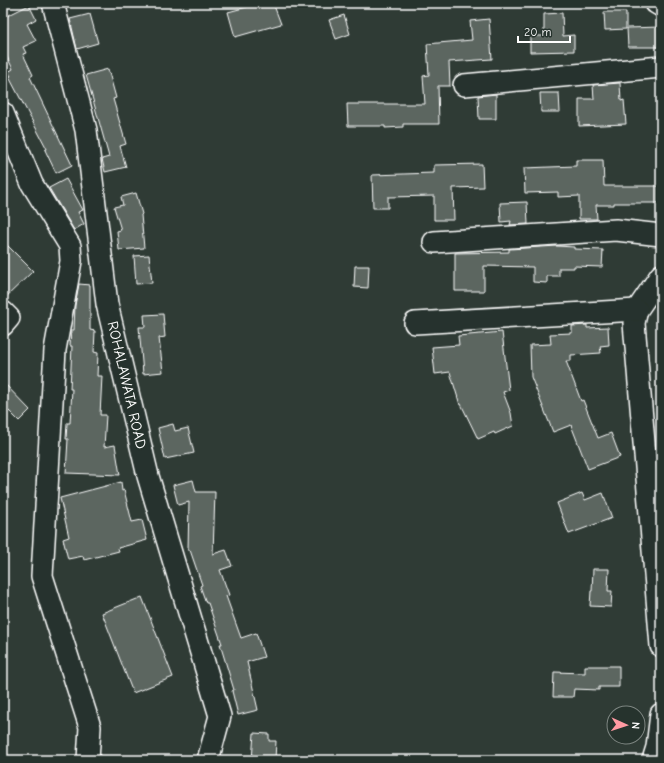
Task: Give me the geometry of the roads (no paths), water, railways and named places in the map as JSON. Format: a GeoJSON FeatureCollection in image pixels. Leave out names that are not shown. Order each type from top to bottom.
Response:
{"type":"FeatureCollection","features":[{"type":"Feature","properties":{"kind":"street","name":"ROHALAWATA ROAD"},"geometry":{"type":"LineString","coordinates":[[53,3],[86,130],[109,312],[148,476],[220,716],[208,760]]}},
{"type":"Feature","properties":{"kind":"street"},"geometry":{"type":"LineString","coordinates":[[656,3],[661,6]]}},
{"type":"Feature","properties":{"kind":"street"},"geometry":{"type":"LineString","coordinates":[[464,85],[661,67]]}},
{"type":"Feature","properties":{"kind":"street"},"geometry":{"type":"LineString","coordinates":[[3,113],[32,184],[70,246],[71,261],[54,350],[42,576],[90,727],[88,760]]}},
{"type":"Feature","properties":{"kind":"street"},"geometry":{"type":"LineString","coordinates":[[434,242],[616,230],[661,235]]}},
{"type":"Feature","properties":{"kind":"street"},"geometry":{"type":"LineString","coordinates":[[661,275],[637,310],[634,323],[661,646]]}},
{"type":"Feature","properties":{"kind":"street"},"geometry":{"type":"LineString","coordinates":[[415,323],[637,310]]}},
{"type":"Feature","properties":{"kind":"street"},"geometry":{"type":"LineString","coordinates":[[3,312],[9,318],[3,325]]}},
{"type":"Feature","properties":{"kind":"street"},"geometry":{"type":"LineString","coordinates":[[653,760],[657,747],[661,714]]}}]}
